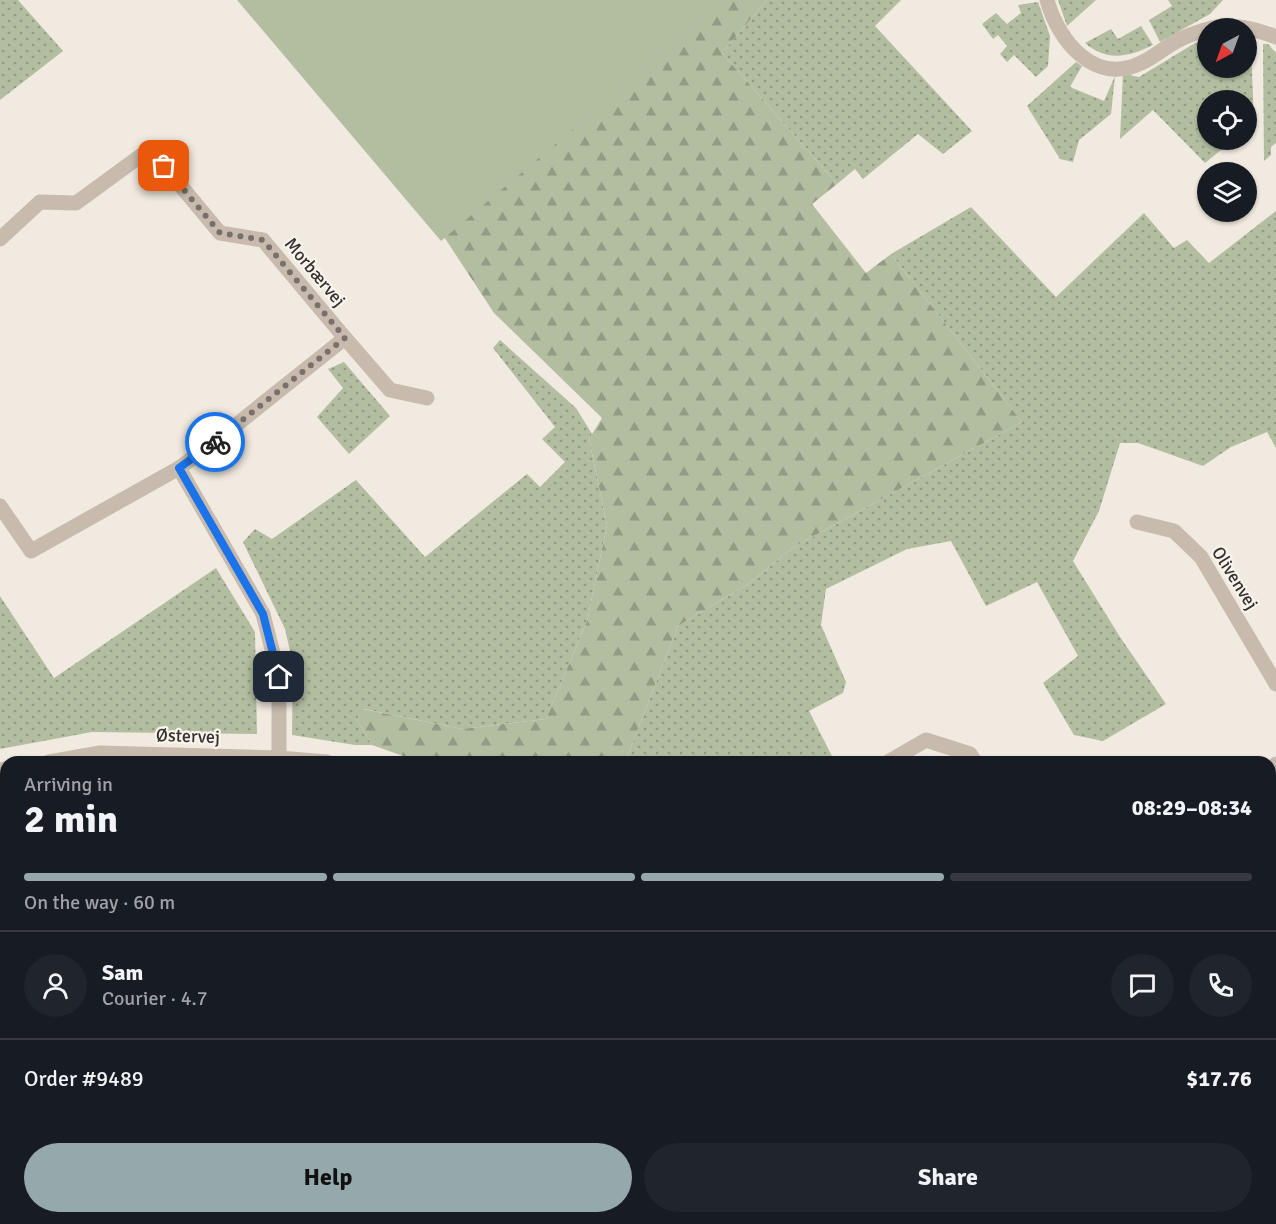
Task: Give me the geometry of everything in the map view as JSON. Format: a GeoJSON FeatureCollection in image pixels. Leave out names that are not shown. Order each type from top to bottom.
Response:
{"type":"FeatureCollection","features":[{"type":"Feature","properties":{"kind":"street"},"geometry":{"type":"LineString","coordinates":[[1047,0],[1052,17],[1075,51],[1091,63],[1108,68],[1140,64],[1181,39],[1197,33]]}},
{"type":"Feature","properties":{"kind":"street"},"geometry":{"type":"LineString","coordinates":[[1257,30],[1276,37]]}},
{"type":"Feature","properties":{"kind":"street","name":"Morbærvej"},"geometry":{"type":"LineString","coordinates":[[0,238],[40,202],[76,203],[150,149],[220,233],[263,240],[390,390],[427,398]]}},
{"type":"Feature","properties":{"kind":"street"},"geometry":{"type":"LineString","coordinates":[[0,506],[31,551],[179,468],[345,338]]}},
{"type":"Feature","properties":{"kind":"street"},"geometry":{"type":"LineString","coordinates":[[179,468],[263,614],[279,677],[279,756]]}},
{"type":"Feature","properties":{"kind":"street","name":"Olivenvej"},"geometry":{"type":"LineString","coordinates":[[1137,522],[1174,531],[1202,557],[1276,684]]}},
{"type":"Feature","properties":{"kind":"street"},"geometry":{"type":"LineString","coordinates":[[898,756],[926,740],[971,756]]}},
{"type":"Feature","properties":{"kind":"street","name":"Østervej"},"geometry":{"type":"LineString","coordinates":[[83,756],[100,753],[207,756]]}},
{"type":"Feature","properties":{"kind":"green space"},"geometry":{"type":"Polygon","coordinates":[[[0,0],[18,0],[63,51],[0,100],[0,0]]]}},
{"type":"Feature","properties":{"kind":"green space"},"geometry":{"type":"Polygon","coordinates":[[[237,0],[725,0],[441,241],[237,0]]]}},
{"type":"Feature","properties":{"kind":"green space"},"geometry":{"type":"Polygon","coordinates":[[[708,0],[767,0],[722,53],[837,184],[812,204],[866,273],[891,254],[1022,422],[794,547],[748,584],[678,626],[627,756],[403,756],[372,745],[357,720],[363,709],[462,729],[546,719],[587,621],[607,525],[589,439],[602,418],[494,313],[435,223],[708,0]]]}},
{"type":"Feature","properties":{"kind":"green space"},"geometry":{"type":"Polygon","coordinates":[[[767,0],[901,0],[875,26],[972,131],[943,154],[918,134],[863,179],[855,169],[837,184],[722,53],[767,0]]]}},
{"type":"Feature","properties":{"kind":"green space"},"geometry":{"type":"Polygon","coordinates":[[[1058,0],[1096,0],[1067,26],[1058,0]]]}},
{"type":"Feature","properties":{"kind":"green space"},"geometry":{"type":"Polygon","coordinates":[[[1168,0],[1223,0],[1210,14],[1197,18],[1197,21],[1160,42],[1149,20],[1172,6],[1168,0]]]}},
{"type":"Feature","properties":{"kind":"green space"},"geometry":{"type":"Polygon","coordinates":[[[1038,2],[1050,36],[1048,66],[1036,77],[1014,55],[1007,62],[1000,54],[1007,46],[998,35],[993,39],[982,24],[996,13],[1007,24],[1021,13],[1018,5],[1038,2]]]}},
{"type":"Feature","properties":{"kind":"green space"},"geometry":{"type":"Polygon","coordinates":[[[1141,26],[1153,45],[1127,55],[1102,53],[1085,43],[1111,29],[1118,39],[1141,26]]]}},
{"type":"Feature","properties":{"kind":"green space"},"geometry":{"type":"Polygon","coordinates":[[[1197,42],[1197,78],[1252,78],[1253,90],[1197,90],[1197,150],[1221,150],[1204,162],[1153,110],[1120,139],[1123,74],[1139,77],[1197,42]]]}},
{"type":"Feature","properties":{"kind":"green space"},"geometry":{"type":"Polygon","coordinates":[[[1263,44],[1268,44],[1276,53],[1276,143],[1271,147],[1271,155],[1264,161],[1263,44]]]}},
{"type":"Feature","properties":{"kind":"green space"},"geometry":{"type":"Polygon","coordinates":[[[1076,62],[1082,66],[1070,87],[1104,101],[1115,76],[1111,114],[1079,140],[1073,162],[1060,159],[1027,106],[1076,62]]]}},
{"type":"Feature","properties":{"kind":"green space"},"geometry":{"type":"Polygon","coordinates":[[[971,207],[1056,297],[1144,213],[1174,248],[1187,240],[1209,263],[1276,211],[1276,448],[1267,432],[1231,447],[1203,466],[1138,443],[1120,443],[1099,511],[1073,561],[1120,637],[1166,704],[1103,741],[1074,735],[1043,683],[1078,656],[1037,582],[986,606],[951,541],[907,549],[826,589],[821,625],[846,682],[843,693],[809,711],[832,756],[627,756],[678,626],[748,584],[794,547],[1022,422],[891,254],[971,207]]]}},
{"type":"Feature","properties":{"kind":"green space"},"geometry":{"type":"Polygon","coordinates":[[[500,340],[576,408],[592,434],[589,439],[607,525],[587,621],[546,719],[462,729],[364,709],[357,720],[372,745],[355,745],[292,735],[293,664],[285,629],[243,542],[255,529],[272,539],[356,480],[425,557],[527,474],[540,487],[565,462],[542,439],[555,427],[493,348],[500,340]]]}},
{"type":"Feature","properties":{"kind":"green space"},"geometry":{"type":"Polygon","coordinates":[[[344,362],[390,416],[349,454],[317,417],[343,388],[328,369],[344,362]]]}},
{"type":"Feature","properties":{"kind":"green space"},"geometry":{"type":"Polygon","coordinates":[[[216,568],[255,632],[257,734],[92,732],[0,749],[0,596],[54,678],[216,568]]]}},
{"type":"Feature","properties":{"kind":"way so far"},"geometry":{"type":"LineString","coordinates":[[164,166],[220,233],[263,240],[345,338],[215,442]]}},
{"type":"Feature","properties":{"kind":"route"},"geometry":{"type":"LineString","coordinates":[[215,442],[179,468],[263,614],[279,677]]}}]}
